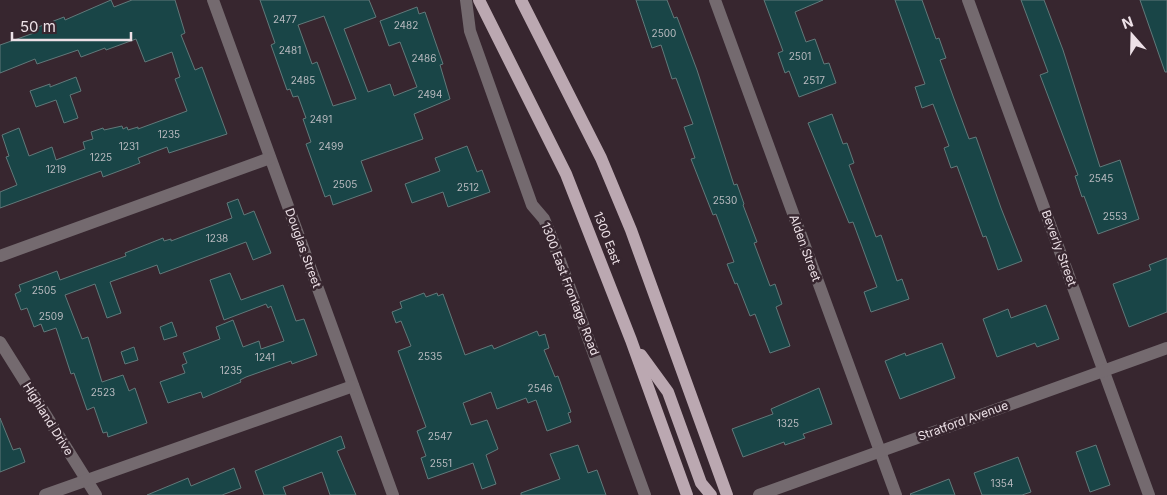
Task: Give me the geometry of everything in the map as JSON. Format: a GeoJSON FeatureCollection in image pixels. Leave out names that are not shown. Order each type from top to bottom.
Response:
{"type":"FeatureCollection","features":[{"type":"Feature","properties":{"kind":"main road","name":"1300 East"},"geometry":{"type":"LineString","coordinates":[[479,0],[566,174],[631,340],[687,495]]}},
{"type":"Feature","properties":{"kind":"main road","name":"1300 East"},"geometry":{"type":"LineString","coordinates":[[521,0],[600,158],[623,212],[728,495]]}},
{"type":"Feature","properties":{"kind":"main road"},"geometry":{"type":"LineString","coordinates":[[631,340],[668,392],[701,483],[711,495]]}},
{"type":"Feature","properties":{"kind":"street","name":"Douglas Street"},"geometry":{"type":"LineString","coordinates":[[213,0],[393,495]]}},
{"type":"Feature","properties":{"kind":"street","name":"1300 East Frontage Road"},"geometry":{"type":"LineString","coordinates":[[466,0],[470,30],[528,196],[532,205],[544,219],[645,495]]}},
{"type":"Feature","properties":{"kind":"street","name":"Alden Street"},"geometry":{"type":"LineString","coordinates":[[715,0],[896,495]]}},
{"type":"Feature","properties":{"kind":"street","name":"Beverly Street"},"geometry":{"type":"LineString","coordinates":[[968,0],[1149,495]]}},
{"type":"Feature","properties":{"kind":"street"},"geometry":{"type":"LineString","coordinates":[[0,256],[270,158]]}},
{"type":"Feature","properties":{"kind":"street","name":"Highland Drive"},"geometry":{"type":"LineString","coordinates":[[0,342],[96,495]]}},
{"type":"Feature","properties":{"kind":"street","name":"Stratford Avenue"},"geometry":{"type":"LineString","coordinates":[[758,495],[1167,348]]}},
{"type":"Feature","properties":{"kind":"street"},"geometry":{"type":"LineString","coordinates":[[46,495],[353,386]]}},
{"type":"Feature","properties":{"kind":"building"},"geometry":{"type":"Polygon","coordinates":[[[111,0],[114,7],[132,0],[175,0],[185,33],[181,35],[195,70],[202,67],[227,134],[169,153],[167,147],[138,158],[140,163],[103,177],[101,171],[0,208],[0,192],[17,185],[6,157],[9,156],[2,135],[19,128],[29,156],[52,147],[56,160],[85,149],[83,142],[93,139],[91,132],[103,128],[104,130],[122,126],[123,129],[127,127],[128,130],[138,127],[138,129],[187,111],[175,79],[180,77],[172,52],[145,62],[136,39],[81,57],[78,50],[37,64],[35,59],[0,73],[0,45],[34,33],[33,29],[64,17],[65,20],[111,0]]]}},
{"type":"Feature","properties":{"kind":"building"},"geometry":{"type":"Polygon","coordinates":[[[260,0],[369,0],[376,17],[344,29],[368,92],[390,84],[394,96],[417,87],[400,42],[389,46],[380,21],[417,7],[419,14],[425,12],[443,64],[440,65],[450,99],[414,114],[423,139],[361,161],[372,191],[333,205],[330,195],[325,197],[306,144],[311,142],[303,119],[306,118],[298,96],[293,97],[290,89],[287,90],[271,45],[275,43],[260,0]],[[324,16],[298,25],[312,64],[317,62],[333,106],[356,99],[324,16]]]}},
{"type":"Feature","properties":{"kind":"building"},"geometry":{"type":"Polygon","coordinates":[[[636,0],[667,0],[674,18],[677,17],[697,70],[734,185],[737,184],[757,242],[754,243],[770,286],[775,284],[782,304],[776,307],[790,346],[770,353],[755,314],[750,316],[737,283],[735,284],[727,264],[734,262],[716,214],[713,215],[691,159],[695,158],[684,127],[693,124],[676,78],[672,79],[661,45],[652,48],[636,0]]]}},
{"type":"Feature","properties":{"kind":"building"},"geometry":{"type":"Polygon","coordinates":[[[764,0],[823,0],[795,12],[806,42],[815,39],[824,64],[829,63],[836,83],[799,97],[789,71],[785,73],[778,53],[783,51],[764,0]]]}},
{"type":"Feature","properties":{"kind":"building"},"geometry":{"type":"Polygon","coordinates":[[[895,0],[922,0],[936,39],[939,38],[946,58],[940,60],[969,139],[976,137],[1022,261],[998,270],[986,236],[983,237],[957,166],[951,168],[944,148],[949,146],[933,104],[922,108],[915,87],[925,84],[895,0]]]}},
{"type":"Feature","properties":{"kind":"building"},"geometry":{"type":"Polygon","coordinates":[[[1021,0],[1044,0],[1063,50],[1100,167],[1120,160],[1139,219],[1098,234],[1084,196],[1082,197],[1075,176],[1078,175],[1040,75],[1048,72],[1021,0]]]}},
{"type":"Feature","properties":{"kind":"building"},"geometry":{"type":"Polygon","coordinates":[[[1140,0],[1167,0],[1167,72],[1165,72],[1140,0]]]}},
{"type":"Feature","properties":{"kind":"building"},"geometry":{"type":"Polygon","coordinates":[[[76,77],[81,91],[70,95],[78,118],[64,123],[56,100],[36,107],[30,91],[50,84],[50,87],[76,77]]]}},
{"type":"Feature","properties":{"kind":"building"},"geometry":{"type":"Polygon","coordinates":[[[832,114],[843,144],[847,143],[854,163],[849,165],[876,237],[881,235],[897,281],[902,279],[909,299],[871,312],[864,292],[877,287],[853,222],[849,223],[808,123],[832,114]]]}},
{"type":"Feature","properties":{"kind":"building"},"geometry":{"type":"Polygon","coordinates":[[[467,146],[477,172],[482,170],[490,192],[448,207],[443,192],[412,203],[405,184],[440,171],[435,158],[467,146]]]}},
{"type":"Feature","properties":{"kind":"building"},"geometry":{"type":"Polygon","coordinates":[[[238,199],[244,215],[254,211],[271,253],[253,260],[246,242],[160,274],[157,265],[110,282],[121,313],[107,318],[95,284],[65,295],[82,339],[88,337],[102,382],[123,375],[129,391],[135,388],[147,423],[108,437],[107,432],[103,433],[94,407],[87,410],[74,373],[71,374],[56,328],[44,332],[41,324],[34,327],[27,308],[21,310],[15,294],[21,291],[19,285],[57,271],[60,280],[126,256],[125,253],[163,238],[164,241],[171,239],[171,241],[232,218],[227,203],[238,199]]]}},
{"type":"Feature","properties":{"kind":"building"},"geometry":{"type":"Polygon","coordinates":[[[1167,258],[1167,312],[1129,327],[1113,284],[1151,270],[1149,265],[1167,258]]]}},
{"type":"Feature","properties":{"kind":"building"},"geometry":{"type":"Polygon","coordinates":[[[230,273],[241,300],[283,285],[296,321],[304,319],[317,355],[292,364],[291,361],[246,377],[240,380],[241,382],[203,398],[201,392],[168,403],[160,382],[185,373],[182,365],[187,363],[183,353],[220,339],[216,327],[233,320],[243,347],[259,341],[261,349],[284,341],[271,306],[268,308],[266,304],[224,320],[210,280],[230,273]]]}},
{"type":"Feature","properties":{"kind":"building"},"geometry":{"type":"Polygon","coordinates":[[[424,293],[426,297],[437,293],[438,296],[443,294],[465,355],[492,345],[494,349],[537,331],[539,336],[545,334],[549,348],[544,350],[555,377],[558,376],[571,412],[568,413],[571,422],[547,431],[536,400],[528,403],[526,398],[497,409],[491,392],[463,403],[471,425],[487,420],[498,449],[486,455],[496,484],[482,489],[473,463],[428,479],[421,458],[426,456],[417,431],[426,427],[398,351],[411,346],[401,321],[396,323],[392,312],[402,308],[400,302],[424,293]]]}},
{"type":"Feature","properties":{"kind":"building"},"geometry":{"type":"Polygon","coordinates":[[[1046,305],[1059,339],[1037,347],[1035,343],[997,357],[983,319],[1008,309],[1011,318],[1046,305]]]}},
{"type":"Feature","properties":{"kind":"building"},"geometry":{"type":"Polygon","coordinates":[[[172,322],[177,336],[164,340],[160,327],[172,322]]]}},
{"type":"Feature","properties":{"kind":"building"},"geometry":{"type":"Polygon","coordinates":[[[942,343],[955,378],[900,399],[885,361],[905,353],[906,356],[942,343]]]}},
{"type":"Feature","properties":{"kind":"building"},"geometry":{"type":"Polygon","coordinates":[[[134,347],[138,360],[125,364],[121,352],[134,347]]]}},
{"type":"Feature","properties":{"kind":"building"},"geometry":{"type":"Polygon","coordinates":[[[819,388],[832,424],[803,434],[805,438],[785,445],[784,442],[743,457],[732,429],[773,414],[771,409],[819,388]]]}},
{"type":"Feature","properties":{"kind":"building"},"geometry":{"type":"Polygon","coordinates":[[[0,418],[13,450],[20,448],[25,462],[0,472],[0,418]]]}},
{"type":"Feature","properties":{"kind":"building"},"geometry":{"type":"Polygon","coordinates":[[[341,436],[345,448],[337,451],[356,495],[330,495],[322,472],[283,487],[286,495],[264,495],[255,471],[341,436]]]}},
{"type":"Feature","properties":{"kind":"building"},"geometry":{"type":"Polygon","coordinates":[[[578,445],[588,473],[597,470],[606,495],[521,495],[521,493],[560,479],[550,454],[578,445]]]}},
{"type":"Feature","properties":{"kind":"building"},"geometry":{"type":"Polygon","coordinates":[[[1096,445],[1110,485],[1090,492],[1076,452],[1096,445]]]}},
{"type":"Feature","properties":{"kind":"building"},"geometry":{"type":"Polygon","coordinates":[[[1018,457],[1031,492],[1022,495],[982,495],[974,473],[1018,457]]]}},
{"type":"Feature","properties":{"kind":"building"},"geometry":{"type":"Polygon","coordinates":[[[234,468],[241,488],[222,495],[147,495],[188,478],[191,486],[234,468]]]}},
{"type":"Feature","properties":{"kind":"building"},"geometry":{"type":"Polygon","coordinates":[[[949,479],[955,495],[910,494],[949,479]]]}}]}
